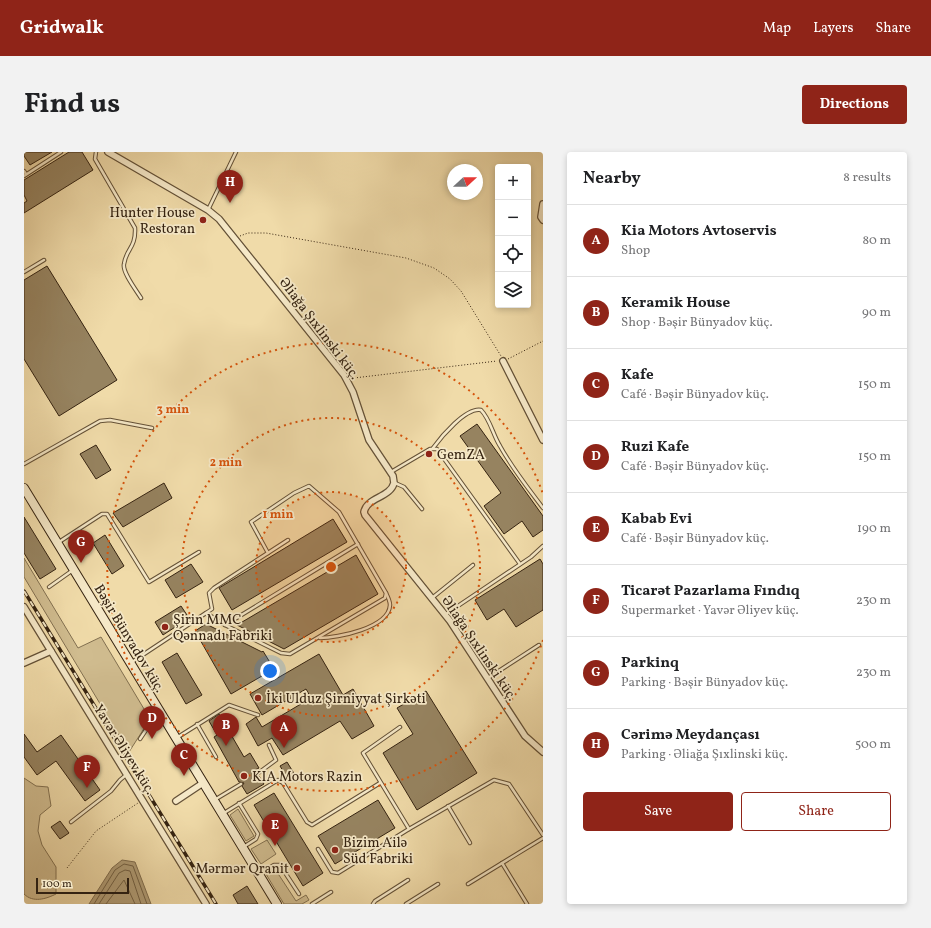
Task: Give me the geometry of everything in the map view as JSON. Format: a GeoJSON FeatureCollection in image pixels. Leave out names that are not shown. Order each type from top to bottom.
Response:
{"type":"FeatureCollection","features":[{"type":"Feature","properties":{"kind":"street","name":"Əliağa Şıxlinski küç."},"geometry":{"type":"LineString","coordinates":[[108,152],[208,210],[219,219],[236,238],[348,380],[369,440],[390,472],[394,483],[390,491],[365,507],[365,516],[446,615],[524,736],[542,749]]}},
{"type":"Feature","properties":{"kind":"street"},"geometry":{"type":"LineString","coordinates":[[543,204],[540,217],[543,220]]}},
{"type":"Feature","properties":{"kind":"street"},"geometry":{"type":"LineString","coordinates":[[503,361],[543,440]]}},
{"type":"Feature","properties":{"kind":"street","name":"Bəşir Bünyadov küç."},"geometry":{"type":"LineString","coordinates":[[24,488],[277,904]]}},
{"type":"Feature","properties":{"kind":"street","name":"Yavər Əliyev küç."},"geometry":{"type":"LineString","coordinates":[[24,607],[206,904]]}},
{"type":"Feature","properties":{"kind":"street"},"geometry":{"type":"LineString","coordinates":[[24,663],[51,651]]}},
{"type":"Feature","properties":{"kind":"street"},"geometry":{"type":"LineString","coordinates":[[176,801],[203,783]]}},
{"type":"Feature","properties":{"kind":"lane"},"geometry":{"type":"LineString","coordinates":[[24,171],[25,175],[60,152]]}},
{"type":"Feature","properties":{"kind":"lane"},"geometry":{"type":"LineString","coordinates":[[96,152],[95,159],[135,228],[135,242],[123,264],[124,271],[141,298]]}},
{"type":"Feature","properties":{"kind":"lane"},"geometry":{"type":"LineString","coordinates":[[208,210],[236,152]]}},
{"type":"Feature","properties":{"kind":"lane"},"geometry":{"type":"LineString","coordinates":[[24,272],[44,260]]}},
{"type":"Feature","properties":{"kind":"lane"},"geometry":{"type":"LineString","coordinates":[[390,472],[433,448],[458,420],[474,410],[481,410],[488,419],[495,438],[543,508]]}},
{"type":"Feature","properties":{"kind":"lane"},"geometry":{"type":"LineString","coordinates":[[24,464],[100,421],[110,420],[152,428]]}},
{"type":"Feature","properties":{"kind":"lane"},"geometry":{"type":"LineString","coordinates":[[433,448],[440,452],[520,564]]}},
{"type":"Feature","properties":{"kind":"lane"},"geometry":{"type":"LineString","coordinates":[[394,483],[404,487],[422,509]]}},
{"type":"Feature","properties":{"kind":"lane"},"geometry":{"type":"LineString","coordinates":[[268,553],[252,522],[294,493],[309,486],[339,512],[386,593],[390,608],[377,622],[348,635],[319,638]]}},
{"type":"Feature","properties":{"kind":"lane"},"geometry":{"type":"LineString","coordinates":[[57,543],[102,514],[107,514],[150,582],[199,552]]}},
{"type":"Feature","properties":{"kind":"lane"},"geometry":{"type":"LineString","coordinates":[[130,663],[206,614],[212,609],[208,593],[288,540]]}},
{"type":"Feature","properties":{"kind":"lane"},"geometry":{"type":"LineString","coordinates":[[225,625],[358,544]]}},
{"type":"Feature","properties":{"kind":"lane"},"geometry":{"type":"LineString","coordinates":[[446,615],[520,564],[543,546]]}},
{"type":"Feature","properties":{"kind":"lane"},"geometry":{"type":"LineString","coordinates":[[432,598],[473,565]]}},
{"type":"Feature","properties":{"kind":"lane"},"geometry":{"type":"LineString","coordinates":[[50,587],[74,570]]}},
{"type":"Feature","properties":{"kind":"lane"},"geometry":{"type":"LineString","coordinates":[[206,614],[281,653],[290,654],[385,598],[386,593]]}},
{"type":"Feature","properties":{"kind":"lane"},"geometry":{"type":"LineString","coordinates":[[488,679],[539,645]]}},
{"type":"Feature","properties":{"kind":"lane"},"geometry":{"type":"LineString","coordinates":[[176,738],[229,705],[258,715]]}},
{"type":"Feature","properties":{"kind":"lane"},"geometry":{"type":"LineString","coordinates":[[140,739],[150,724],[160,713]]}},
{"type":"Feature","properties":{"kind":"lane"},"geometry":{"type":"LineString","coordinates":[[197,724],[216,757]]}},
{"type":"Feature","properties":{"kind":"lane"},"geometry":{"type":"LineString","coordinates":[[400,727],[363,753],[409,829]]}},
{"type":"Feature","properties":{"kind":"lane"},"geometry":{"type":"LineString","coordinates":[[258,774],[276,760],[269,745]]}},
{"type":"Feature","properties":{"kind":"lane"},"geometry":{"type":"LineString","coordinates":[[71,822],[111,791],[126,775]]}},
{"type":"Feature","properties":{"kind":"lane"},"geometry":{"type":"LineString","coordinates":[[318,849],[332,872],[338,873],[489,781],[494,780],[504,781],[509,784],[543,835]]}},
{"type":"Feature","properties":{"kind":"lane"},"geometry":{"type":"LineString","coordinates":[[222,814],[276,781],[281,781],[307,822],[312,825],[380,783]]}},
{"type":"Feature","properties":{"kind":"lane"},"geometry":{"type":"LineString","coordinates":[[214,800],[240,784]]}},
{"type":"Feature","properties":{"kind":"lane"},"geometry":{"type":"LineString","coordinates":[[239,803],[258,834],[256,839],[243,848]]}},
{"type":"Feature","properties":{"kind":"lane"},"geometry":{"type":"LineString","coordinates":[[448,806],[470,843]]}},
{"type":"Feature","properties":{"kind":"lane"},"geometry":{"type":"LineString","coordinates":[[468,884],[543,838]]}},
{"type":"Feature","properties":{"kind":"lane"},"geometry":{"type":"LineString","coordinates":[[502,863],[527,904]]}},
{"type":"Feature","properties":{"kind":"lane"},"geometry":{"type":"LineString","coordinates":[[259,875],[277,864],[299,894]]}},
{"type":"Feature","properties":{"kind":"lane"},"geometry":{"type":"LineString","coordinates":[[373,904],[375,901],[408,880]]}},
{"type":"Feature","properties":{"kind":"lane"},"geometry":{"type":"LineString","coordinates":[[406,904],[438,884]]}},
{"type":"Feature","properties":{"kind":"lane"},"geometry":{"type":"LineString","coordinates":[[312,904],[331,892]]}},
{"type":"Feature","properties":{"kind":"path"},"geometry":{"type":"LineString","coordinates":[[236,238],[248,233],[266,233],[406,258],[434,268],[450,278],[461,291],[503,361]]}},
{"type":"Feature","properties":{"kind":"path"},"geometry":{"type":"LineString","coordinates":[[348,380],[359,376],[503,361],[543,341]]}},
{"type":"Feature","properties":{"kind":"path"},"geometry":{"type":"LineString","coordinates":[[68,868],[96,830],[142,800]]}},
{"type":"Feature","properties":{"kind":"shaded area"},"geometry":{"type":"Polygon","coordinates":[[[24,558],[78,648],[101,637],[150,719],[129,752],[24,577],[24,558]]]}},
{"type":"Feature","properties":{"kind":"shaded area"},"geometry":{"type":"Polygon","coordinates":[[[24,778],[36,786],[48,787],[51,806],[40,815],[38,831],[42,845],[56,867],[56,894],[40,899],[31,898],[24,894],[24,778]]]}},
{"type":"Feature","properties":{"kind":"shaded area"},"geometry":{"type":"Polygon","coordinates":[[[238,809],[254,836],[246,841],[230,815],[238,809]]]}},
{"type":"Feature","properties":{"kind":"shaded area"},"geometry":{"type":"Polygon","coordinates":[[[267,840],[276,854],[261,864],[251,849],[267,840]]]}},
{"type":"Feature","properties":{"kind":"shaded area"},"geometry":{"type":"Polygon","coordinates":[[[275,869],[296,901],[306,895],[309,900],[302,904],[284,904],[266,874],[275,869]]]}},
{"type":"Feature","properties":{"kind":"water"},"geometry":{"type":"Polygon","coordinates":[[[122,860],[135,862],[151,904],[89,904],[112,868],[122,860]]]}},
{"type":"Feature","properties":{"kind":"building"},"geometry":{"type":"Polygon","coordinates":[[[24,152],[52,152],[30,165],[24,156],[24,152]]]}},
{"type":"Feature","properties":{"kind":"building"},"geometry":{"type":"Polygon","coordinates":[[[69,152],[82,152],[93,170],[24,213],[24,203],[27,201],[24,195],[24,180],[69,152]]]}},
{"type":"Feature","properties":{"kind":"building"},"geometry":{"type":"Polygon","coordinates":[[[47,266],[117,380],[59,416],[24,359],[24,280],[47,266]]]}},
{"type":"Feature","properties":{"kind":"building"},"geometry":{"type":"Polygon","coordinates":[[[477,424],[543,516],[543,530],[533,537],[522,521],[504,534],[484,506],[501,493],[460,436],[477,424]]]}},
{"type":"Feature","properties":{"kind":"building"},"geometry":{"type":"Polygon","coordinates":[[[96,445],[111,470],[96,479],[80,454],[96,445]]]}},
{"type":"Feature","properties":{"kind":"building"},"geometry":{"type":"Polygon","coordinates":[[[164,483],[172,498],[123,527],[113,513],[164,483]]]}},
{"type":"Feature","properties":{"kind":"building"},"geometry":{"type":"Polygon","coordinates":[[[24,517],[56,569],[40,579],[24,553],[24,517]]]}},
{"type":"Feature","properties":{"kind":"building"},"geometry":{"type":"Polygon","coordinates":[[[333,519],[347,542],[232,610],[219,588],[333,519]]]}},
{"type":"Feature","properties":{"kind":"building"},"geometry":{"type":"Polygon","coordinates":[[[105,535],[124,566],[112,574],[93,543],[105,535]]]}},
{"type":"Feature","properties":{"kind":"building"},"geometry":{"type":"Polygon","coordinates":[[[356,555],[378,594],[284,649],[237,625],[356,555]]]}},
{"type":"Feature","properties":{"kind":"building"},"geometry":{"type":"Polygon","coordinates":[[[540,559],[543,564],[543,610],[516,627],[504,609],[487,620],[475,600],[540,559]]]}},
{"type":"Feature","properties":{"kind":"building"},"geometry":{"type":"Polygon","coordinates":[[[191,564],[203,582],[176,598],[165,580],[191,564]]]}},
{"type":"Feature","properties":{"kind":"building"},"geometry":{"type":"Polygon","coordinates":[[[181,606],[189,618],[163,635],[155,622],[181,606]]]}},
{"type":"Feature","properties":{"kind":"building"},"geometry":{"type":"Polygon","coordinates":[[[206,624],[262,652],[263,651],[274,669],[231,694],[195,631],[206,624]]]}},
{"type":"Feature","properties":{"kind":"building"},"geometry":{"type":"Polygon","coordinates":[[[177,653],[202,695],[186,704],[162,662],[177,653]]]}},
{"type":"Feature","properties":{"kind":"building"},"geometry":{"type":"Polygon","coordinates":[[[319,654],[343,695],[353,689],[374,726],[352,739],[340,721],[283,755],[272,738],[258,746],[246,724],[256,717],[262,727],[311,698],[306,689],[262,715],[250,694],[319,654]]]}},
{"type":"Feature","properties":{"kind":"building"},"geometry":{"type":"Polygon","coordinates":[[[426,691],[477,773],[417,810],[383,753],[413,734],[397,708],[426,691]]]}},
{"type":"Feature","properties":{"kind":"building"},"geometry":{"type":"Polygon","coordinates":[[[219,714],[244,757],[250,753],[259,768],[255,770],[254,775],[259,776],[264,784],[247,794],[242,786],[244,783],[239,782],[214,737],[217,735],[209,721],[219,714]]]}},
{"type":"Feature","properties":{"kind":"building"},"geometry":{"type":"Polygon","coordinates":[[[24,734],[37,752],[61,735],[100,790],[85,801],[56,761],[37,775],[24,757],[24,734]]]}},
{"type":"Feature","properties":{"kind":"building"},"geometry":{"type":"Polygon","coordinates":[[[287,762],[295,775],[288,779],[280,766],[287,762]]]}},
{"type":"Feature","properties":{"kind":"building"},"geometry":{"type":"Polygon","coordinates":[[[274,793],[323,873],[303,886],[254,805],[274,793]]]}},
{"type":"Feature","properties":{"kind":"building"},"geometry":{"type":"Polygon","coordinates":[[[378,800],[395,828],[335,864],[318,836],[378,800]]]}},
{"type":"Feature","properties":{"kind":"building"},"geometry":{"type":"Polygon","coordinates":[[[60,821],[69,833],[60,839],[51,827],[60,821]]]}},
{"type":"Feature","properties":{"kind":"building"},"geometry":{"type":"Polygon","coordinates":[[[247,886],[258,904],[238,904],[233,895],[247,886]]]}},
{"type":"Feature","properties":{"kind":"railway"},"geometry":{"type":"LineString","coordinates":[[24,591],[216,904]]}},
{"type":"Feature","properties":{"kind":"place","name":"Cərimə Meydançası"},"geometry":{"type":"Point","coordinates":[230,203]}},
{"type":"Feature","properties":{"kind":"place","name":"Hunter House Restoran"},"geometry":{"type":"Point","coordinates":[203,220]}},
{"type":"Feature","properties":{"kind":"place","name":"GemZA"},"geometry":{"type":"Point","coordinates":[429,454]}},
{"type":"Feature","properties":{"kind":"place","name":"Parkinq"},"geometry":{"type":"Point","coordinates":[81,563]}},
{"type":"Feature","properties":{"kind":"place","name":"Şirin MMC Qənnadı Fabriki"},"geometry":{"type":"Point","coordinates":[165,627]}},
{"type":"Feature","properties":{"kind":"place","name":"İki Ulduz Şirniyyat Şirkəti"},"geometry":{"type":"Point","coordinates":[258,698]}},
{"type":"Feature","properties":{"kind":"place","name":"Ruzi Kafe"},"geometry":{"type":"Point","coordinates":[152,739]}},
{"type":"Feature","properties":{"kind":"place","name":"Keramik House"},"geometry":{"type":"Point","coordinates":[226,746]}},
{"type":"Feature","properties":{"kind":"place","name":"Kia Motors Avtoservis"},"geometry":{"type":"Point","coordinates":[284,748]}},
{"type":"Feature","properties":{"kind":"place","name":"Kafe"},"geometry":{"type":"Point","coordinates":[184,776]}},
{"type":"Feature","properties":{"kind":"place","name":"KIA Motors Razin"},"geometry":{"type":"Point","coordinates":[244,776]}},
{"type":"Feature","properties":{"kind":"place","name":"Ticarət Pazarlama Fındıq"},"geometry":{"type":"Point","coordinates":[87,788]}},
{"type":"Feature","properties":{"kind":"place","name":"Kabab Evi"},"geometry":{"type":"Point","coordinates":[275,846]}},
{"type":"Feature","properties":{"kind":"place","name":"Bizim Ailə Süd Fabriki"},"geometry":{"type":"Point","coordinates":[335,850]}},
{"type":"Feature","properties":{"kind":"place","name":"Mərmər Qranit"},"geometry":{"type":"Point","coordinates":[297,868]}}]}
